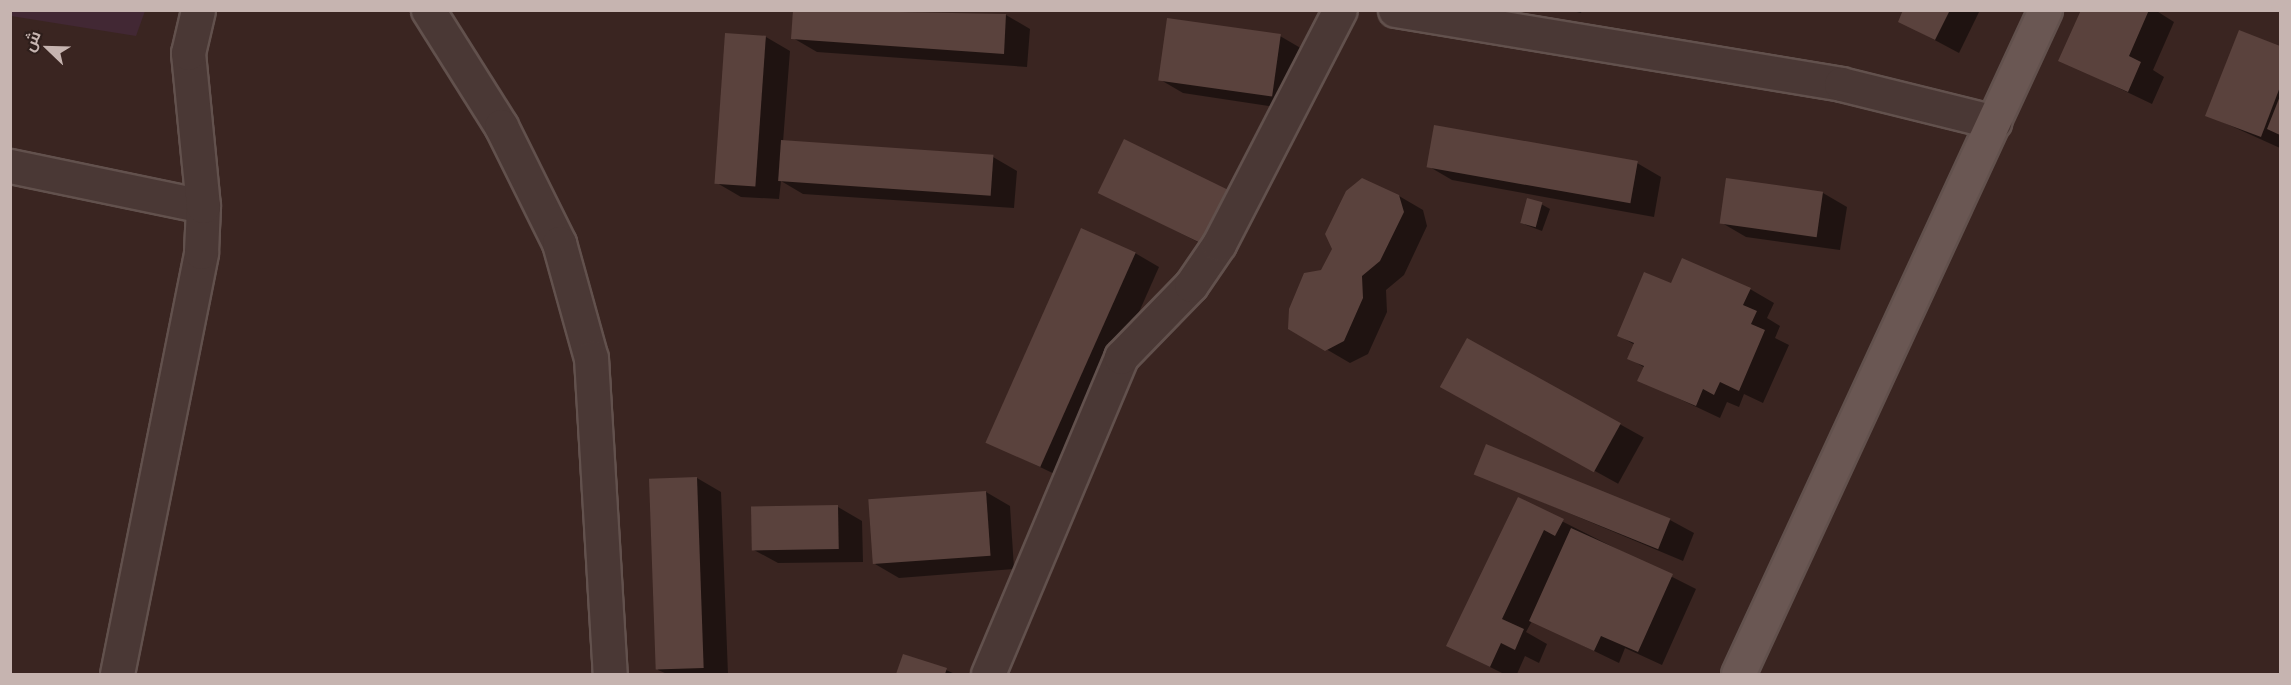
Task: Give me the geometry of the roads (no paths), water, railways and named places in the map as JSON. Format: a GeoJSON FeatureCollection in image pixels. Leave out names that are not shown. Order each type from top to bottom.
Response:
{"type":"FeatureCollection","features":[{"type":"Feature","properties":{"kind":"main road"},"geometry":{"type":"LineString","coordinates":[[1738,675],[2045,10]]}},
{"type":"Feature","properties":{"kind":"street"},"geometry":{"type":"LineString","coordinates":[[117,675],[201,252],[202,206],[188,53],[198,10]]}},
{"type":"Feature","properties":{"kind":"street"},"geometry":{"type":"LineString","coordinates":[[428,10],[501,126],[559,243],[591,358],[610,675]]}},
{"type":"Feature","properties":{"kind":"street"},"geometry":{"type":"LineString","coordinates":[[988,675],[1121,357],[1191,285],[1219,244],[1340,10]]}},
{"type":"Feature","properties":{"kind":"street"},"geometry":{"type":"LineString","coordinates":[[1395,10],[1840,84],[1994,122]]}},
{"type":"Feature","properties":{"kind":"street"},"geometry":{"type":"LineString","coordinates":[[10,166],[202,206]]}}]}
